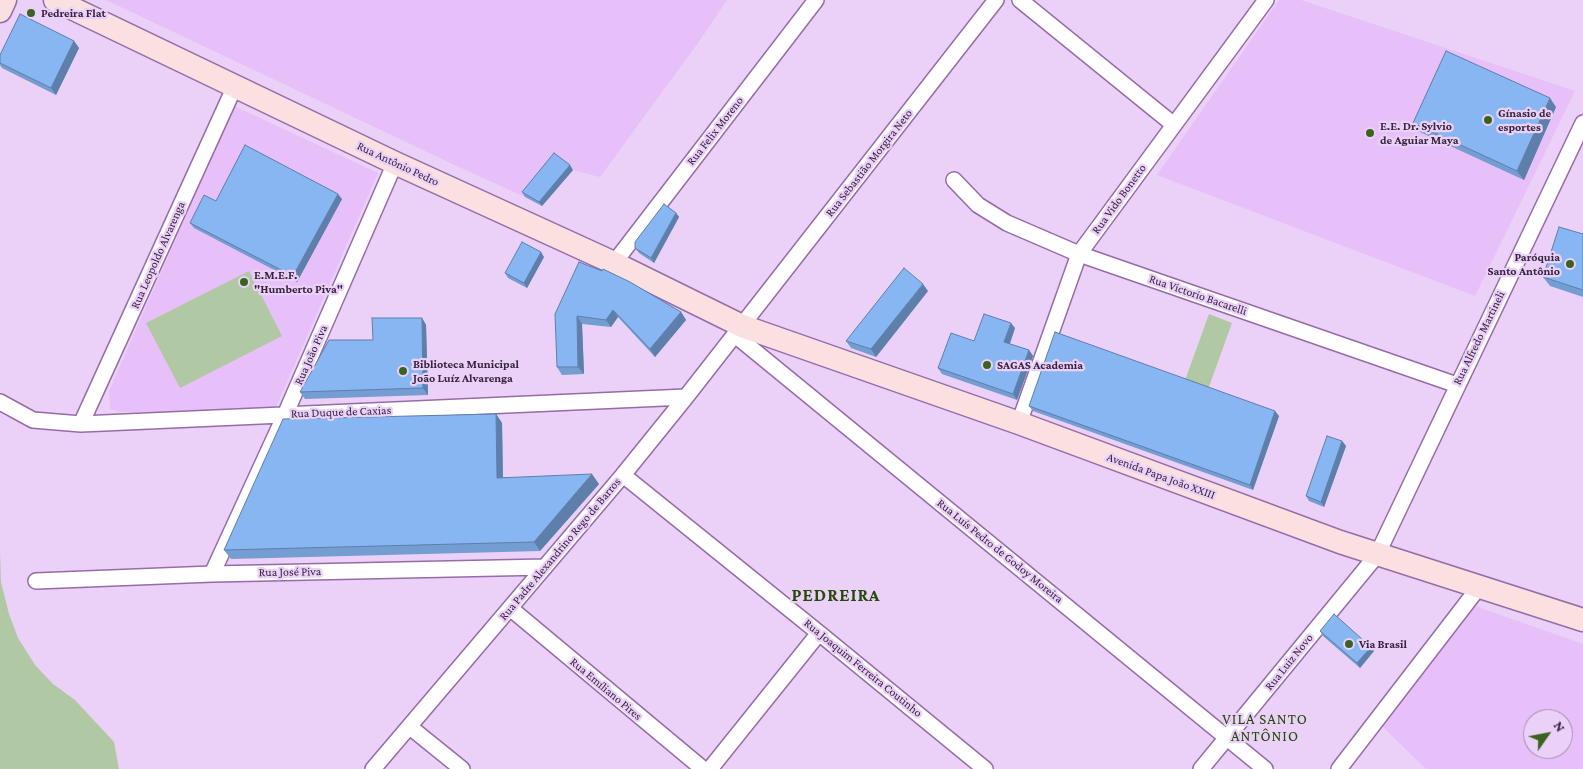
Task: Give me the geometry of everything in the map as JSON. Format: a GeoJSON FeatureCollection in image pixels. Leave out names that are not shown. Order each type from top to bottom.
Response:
{"type":"FeatureCollection","features":[{"type":"Feature","properties":{"kind":"main road"},"geometry":{"type":"LineString","coordinates":[[0,11],[5,0]]}},
{"type":"Feature","properties":{"kind":"main road","name":"Rua Antônio Pedro"},"geometry":{"type":"LineString","coordinates":[[55,0],[395,163],[614,263],[738,330]]}},
{"type":"Feature","properties":{"kind":"main road","name":"Avenida Papa João XXIII"},"geometry":{"type":"LineString","coordinates":[[738,330],[1019,423],[1377,554],[1583,620]]}},
{"type":"Feature","properties":{"kind":"street","name":"Rua Felix Moreno"},"geometry":{"type":"LineString","coordinates":[[614,263],[816,0]]}},
{"type":"Feature","properties":{"kind":"street","name":"Rua Sebastião Morgira Neto"},"geometry":{"type":"LineString","coordinates":[[738,330],[996,0]]}},
{"type":"Feature","properties":{"kind":"street"},"geometry":{"type":"LineString","coordinates":[[1020,0],[1174,125]]}},
{"type":"Feature","properties":{"kind":"street","name":"Rua Vido Bonetto"},"geometry":{"type":"LineString","coordinates":[[1019,423],[1079,254],[1266,0]]}},
{"type":"Feature","properties":{"kind":"street","name":"Rua Leopoldo Alvarenga"},"geometry":{"type":"LineString","coordinates":[[81,424],[235,86]]}},
{"type":"Feature","properties":{"kind":"street","name":"Rua Alfredo Martineli"},"geometry":{"type":"LineString","coordinates":[[1377,554],[1583,123]]}},
{"type":"Feature","properties":{"kind":"street","name":"Rua João Piva"},"geometry":{"type":"LineString","coordinates":[[212,574],[285,415],[395,163]]}},
{"type":"Feature","properties":{"kind":"street","name":"Rua Victorio Bacarelli"},"geometry":{"type":"LineString","coordinates":[[954,180],[978,205],[1007,223],[1079,254],[1457,384]]}},
{"type":"Feature","properties":{"kind":"street","name":"Rua Padre Alexandrino Rego de Barros"},"geometry":{"type":"LineString","coordinates":[[373,769],[623,475],[738,330]]}},
{"type":"Feature","properties":{"kind":"street","name":"Rua Luís Pedro de Godoy Moreira"},"geometry":{"type":"LineString","coordinates":[[738,330],[1264,769]]}},
{"type":"Feature","properties":{"kind":"street","name":"Rua Duque de Caxias"},"geometry":{"type":"LineString","coordinates":[[0,402],[33,420],[81,424],[686,397]]}},
{"type":"Feature","properties":{"kind":"street","name":"Rua Joaquim Ferreira Coutinho"},"geometry":{"type":"LineString","coordinates":[[623,475],[985,769]]}},
{"type":"Feature","properties":{"kind":"street","name":"Rua Luiz Novo"},"geometry":{"type":"LineString","coordinates":[[1201,769],[1377,554]]}},
{"type":"Feature","properties":{"kind":"street","name":"Rua José Piva"},"geometry":{"type":"LineString","coordinates":[[36,581],[212,574],[545,567]]}},
{"type":"Feature","properties":{"kind":"street"},"geometry":{"type":"LineString","coordinates":[[1339,769],[1479,587]]}},
{"type":"Feature","properties":{"kind":"street","name":"Rua Emíliano Pires"},"geometry":{"type":"LineString","coordinates":[[510,608],[703,769]]}},
{"type":"Feature","properties":{"kind":"street"},"geometry":{"type":"LineString","coordinates":[[710,769],[819,633]]}},
{"type":"Feature","properties":{"kind":"street"},"geometry":{"type":"LineString","coordinates":[[410,727],[462,769]]}},
{"type":"Feature","properties":{"kind":"shaded area"},"geometry":{"type":"Polygon","coordinates":[[[106,0],[727,0],[600,177],[573,170],[525,197],[106,0]]]}},
{"type":"Feature","properties":{"kind":"shaded area","name":"E.E. Dr. Sylvio de Aguiar Maya"},"geometry":{"type":"Polygon","coordinates":[[[1279,0],[1301,0],[1575,91],[1475,296],[1157,175],[1279,0]]]}},
{"type":"Feature","properties":{"kind":"shaded area","name":"E.M.E.F. \"Humberto Piva\""},"geometry":{"type":"Polygon","coordinates":[[[234,106],[378,173],[277,405],[268,411],[121,412],[110,409],[109,391],[234,106]]]}},
{"type":"Feature","properties":{"kind":"shaded area"},"geometry":{"type":"Polygon","coordinates":[[[1472,605],[1583,644],[1583,769],[1426,769],[1382,726],[1472,605]]]}},
{"type":"Feature","properties":{"kind":"green space"},"geometry":{"type":"Polygon","coordinates":[[[249,271],[282,336],[180,388],[146,323],[249,271]]]}},
{"type":"Feature","properties":{"kind":"green space"},"geometry":{"type":"Polygon","coordinates":[[[1209,314],[1232,323],[1181,464],[1158,455],[1209,314]]]}},
{"type":"Feature","properties":{"kind":"green space"},"geometry":{"type":"Polygon","coordinates":[[[0,551],[1,582],[9,614],[18,638],[35,665],[53,684],[75,700],[114,742],[119,769],[0,769],[0,551]]]}},
{"type":"Feature","properties":{"kind":"building"},"geometry":{"type":"Polygon","coordinates":[[[20,14],[74,41],[51,88],[0,63],[0,55],[20,14]]]}},
{"type":"Feature","properties":{"kind":"building","name":"Gínasio de esportes"},"geometry":{"type":"Polygon","coordinates":[[[1446,51],[1550,98],[1517,171],[1413,123],[1446,51]]]}},
{"type":"Feature","properties":{"kind":"building"},"geometry":{"type":"Polygon","coordinates":[[[245,145],[338,194],[293,276],[190,223],[204,195],[216,201],[245,145]]]}},
{"type":"Feature","properties":{"kind":"building"},"geometry":{"type":"Polygon","coordinates":[[[554,153],[570,165],[539,202],[522,192],[554,153]]]}},
{"type":"Feature","properties":{"kind":"building"},"geometry":{"type":"Polygon","coordinates":[[[664,204],[676,213],[651,258],[635,248],[635,242],[664,204]]]}},
{"type":"Feature","properties":{"kind":"building","name":"Paróquia Santo Antônio"},"geometry":{"type":"Polygon","coordinates":[[[1559,227],[1583,234],[1583,290],[1543,277],[1559,227]]]}},
{"type":"Feature","properties":{"kind":"building"},"geometry":{"type":"Polygon","coordinates":[[[522,242],[541,252],[524,283],[505,273],[522,242]]]}},
{"type":"Feature","properties":{"kind":"building"},"geometry":{"type":"Polygon","coordinates":[[[579,262],[602,271],[603,269],[630,282],[681,312],[650,349],[613,310],[606,320],[577,316],[578,367],[557,367],[555,314],[579,262]]]}},
{"type":"Feature","properties":{"kind":"building"},"geometry":{"type":"Polygon","coordinates":[[[904,268],[923,284],[871,349],[846,341],[904,268]]]}},
{"type":"Feature","properties":{"kind":"building"},"geometry":{"type":"Polygon","coordinates":[[[984,314],[1011,323],[1004,342],[1029,350],[1013,394],[938,368],[951,333],[974,341],[984,314]]]}},
{"type":"Feature","properties":{"kind":"building"},"geometry":{"type":"Polygon","coordinates":[[[372,318],[422,318],[423,388],[300,392],[329,340],[373,340],[372,318]]]}},
{"type":"Feature","properties":{"kind":"building"},"geometry":{"type":"Polygon","coordinates":[[[1055,332],[1275,411],[1250,485],[1029,406],[1055,332]]]}},
{"type":"Feature","properties":{"kind":"building"},"geometry":{"type":"Polygon","coordinates":[[[496,414],[497,478],[592,474],[534,542],[224,550],[283,419],[496,414]]]}},
{"type":"Feature","properties":{"kind":"building"},"geometry":{"type":"Polygon","coordinates":[[[1327,436],[1342,441],[1321,502],[1306,496],[1327,436]]]}},
{"type":"Feature","properties":{"kind":"building","name":"Via Brasil"},"geometry":{"type":"Polygon","coordinates":[[[1334,614],[1371,647],[1357,663],[1320,631],[1334,614]]]}},
{"type":"Feature","properties":{"kind":"place","name":"Pedreira Flat"},"geometry":{"type":"Point","coordinates":[31,13]}},
{"type":"Feature","properties":{"kind":"place","name":"Gínasio de esportes"},"geometry":{"type":"Point","coordinates":[1488,120]}},
{"type":"Feature","properties":{"kind":"place","name":"E.E. Dr. Sylvio de Aguiar Maya"},"geometry":{"type":"Point","coordinates":[1370,133]}},
{"type":"Feature","properties":{"kind":"place","name":"Paróquia Santo Antônio"},"geometry":{"type":"Point","coordinates":[1570,264]}},
{"type":"Feature","properties":{"kind":"place","name":"E.M.E.F. \"Humberto Piva\""},"geometry":{"type":"Point","coordinates":[244,282]}},
{"type":"Feature","properties":{"kind":"place","name":"SAGAS Academia"},"geometry":{"type":"Point","coordinates":[987,365]}},
{"type":"Feature","properties":{"kind":"place","name":"Biblioteca Municipal João Luíz Alvarenga"},"geometry":{"type":"Point","coordinates":[403,371]}},
{"type":"Feature","properties":{"kind":"place","name":"Via Brasil"},"geometry":{"type":"Point","coordinates":[1349,644]}},
{"type":"Feature","properties":{"kind":"district","name":"PEDREIRA"},"geometry":{"type":"Point","coordinates":[836,595]}},
{"type":"Feature","properties":{"kind":"district","name":"VILA SANTO ANTÔNIO"},"geometry":{"type":"Point","coordinates":[1265,728]}}]}
